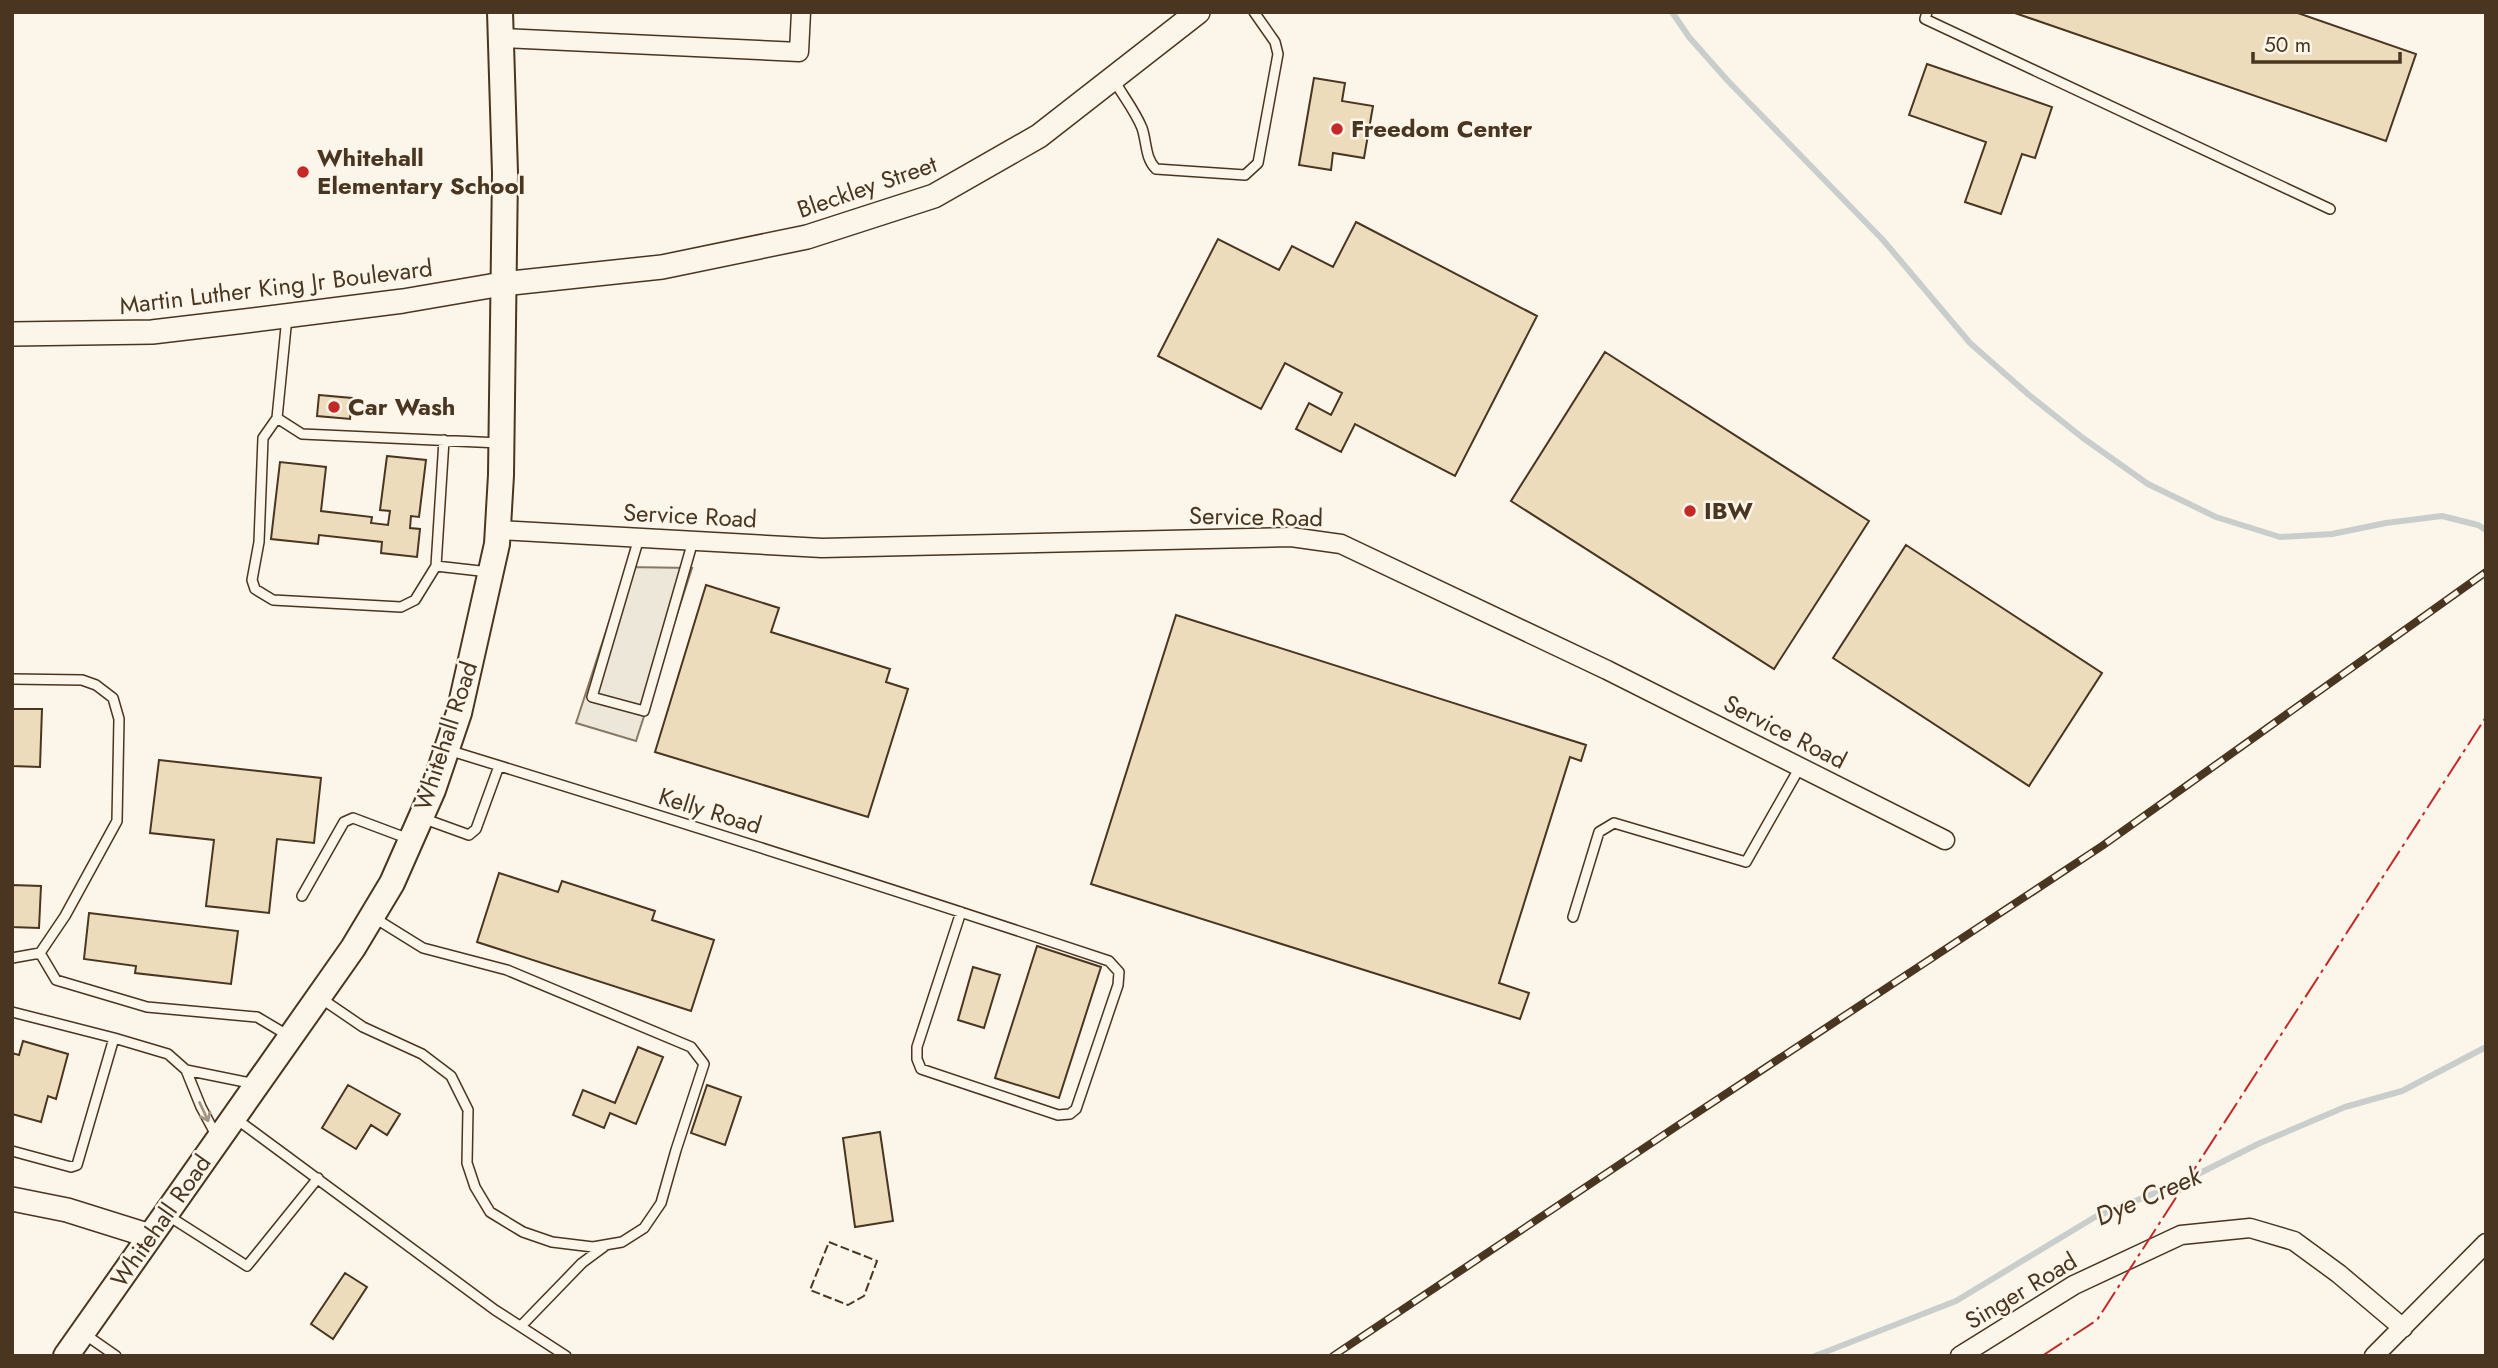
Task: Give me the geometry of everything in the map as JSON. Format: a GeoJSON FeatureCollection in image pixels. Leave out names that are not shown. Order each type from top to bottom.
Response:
{"type":"FeatureCollection","features":[{"type":"Feature","properties":{"kind":"main road","name":"Whitehall Road"},"geometry":{"type":"LineString","coordinates":[[66,1356],[353,948],[392,883],[416,828],[459,713],[498,530],[502,443],[505,173],[500,12]]}},
{"type":"Feature","properties":{"kind":"street"},"geometry":{"type":"LineString","coordinates":[[501,38],[799,52],[801,12]]}},
{"type":"Feature","properties":{"kind":"street","name":"Bleckley Street"},"geometry":{"type":"LineString","coordinates":[[502,285],[662,267],[794,240],[934,196],[1040,136],[1198,12]]}},
{"type":"Feature","properties":{"kind":"street","name":"Martin Luther King Jr Boulevard"},"geometry":{"type":"LineString","coordinates":[[12,334],[152,332],[287,316],[502,285]]}},
{"type":"Feature","properties":{"kind":"street","name":"Service Road"},"geometry":{"type":"LineString","coordinates":[[498,530],[822,548],[1291,537],[1341,544],[1607,670],[1945,840]]}},
{"type":"Feature","properties":{"kind":"street"},"geometry":{"type":"LineString","coordinates":[[12,1199],[67,1210],[150,1236]]}},
{"type":"Feature","properties":{"kind":"street","name":"Singer Road"},"geometry":{"type":"LineString","coordinates":[[1960,1356],[2074,1285],[2182,1235],[2250,1228],[2294,1241],[2339,1274],[2403,1328]]}},
{"type":"Feature","properties":{"kind":"street"},"geometry":{"type":"LineString","coordinates":[[2374,1356],[2486,1242]]}},
{"type":"Feature","properties":{"kind":"lane"},"geometry":{"type":"LineString","coordinates":[[1114,80],[1137,119],[1143,132],[1149,162],[1156,169],[1245,175],[1258,163],[1278,54],[1275,42],[1254,12]]}},
{"type":"Feature","properties":{"kind":"lane"},"geometry":{"type":"LineString","coordinates":[[1927,12],[1925,19],[2330,209]]}},
{"type":"Feature","properties":{"kind":"lane"},"geometry":{"type":"LineString","coordinates":[[287,316],[277,418],[263,438],[259,542],[252,580],[255,589],[273,600],[401,607],[415,600],[436,566],[444,440]]}},
{"type":"Feature","properties":{"kind":"lane"},"geometry":{"type":"LineString","coordinates":[[277,418],[302,434],[502,443]]}},
{"type":"Feature","properties":{"kind":"lane"},"geometry":{"type":"LineString","coordinates":[[639,538],[592,697],[644,711],[693,541]]}},
{"type":"Feature","properties":{"kind":"lane"},"geometry":{"type":"LineString","coordinates":[[436,566],[491,572]]}},
{"type":"Feature","properties":{"kind":"lane"},"geometry":{"type":"LineString","coordinates":[[12,679],[82,680],[96,685],[113,698],[119,719],[117,821],[65,916],[40,953],[12,958]]}},
{"type":"Feature","properties":{"kind":"lane","name":"Kelly Road"},"geometry":{"type":"LineString","coordinates":[[446,750],[762,847],[961,912],[1110,961],[1119,972],[1118,985],[1076,1109],[1070,1114],[1058,1115],[922,1069],[916,1059],[917,1047],[961,912]]}},
{"type":"Feature","properties":{"kind":"lane"},"geometry":{"type":"LineString","coordinates":[[302,896],[344,822],[353,818],[470,835],[476,829],[499,766]]}},
{"type":"Feature","properties":{"kind":"lane"},"geometry":{"type":"LineString","coordinates":[[1573,917],[1599,832],[1614,823],[1746,862],[1800,767]]}},
{"type":"Feature","properties":{"kind":"lane"},"geometry":{"type":"LineString","coordinates":[[319,996],[363,1027],[422,1054],[451,1076],[468,1110],[467,1163],[475,1187],[490,1212],[523,1232],[552,1242],[593,1247],[622,1242],[644,1228],[662,1203],[704,1064],[691,1047],[507,970],[424,948],[372,916]]}},
{"type":"Feature","properties":{"kind":"lane"},"geometry":{"type":"LineString","coordinates":[[40,953],[56,981],[147,1007],[257,1017],[290,1037]]}},
{"type":"Feature","properties":{"kind":"lane"},"geometry":{"type":"LineString","coordinates":[[12,1012],[168,1054],[186,1070],[218,1139]]}},
{"type":"Feature","properties":{"kind":"lane"},"geometry":{"type":"LineString","coordinates":[[12,1151],[71,1167],[77,1165],[114,1038]]}},
{"type":"Feature","properties":{"kind":"lane"},"geometry":{"type":"LineString","coordinates":[[186,1070],[257,1085]]}},
{"type":"Feature","properties":{"kind":"lane"},"geometry":{"type":"LineString","coordinates":[[234,1117],[495,1310],[566,1356]]}},
{"type":"Feature","properties":{"kind":"lane"},"geometry":{"type":"LineString","coordinates":[[166,1214],[247,1266],[317,1178]]}},
{"type":"Feature","properties":{"kind":"lane"},"geometry":{"type":"LineString","coordinates":[[521,1326],[582,1263],[607,1245]]}},
{"type":"Feature","properties":{"kind":"lane"},"geometry":{"type":"LineString","coordinates":[[83,1333],[116,1356]]}},
{"type":"Feature","properties":{"kind":"shaded area"},"geometry":{"type":"Polygon","coordinates":[[[627,567],[692,568],[636,741],[576,723],[627,567]]]}},
{"type":"Feature","properties":{"kind":"building"},"geometry":{"type":"Polygon","coordinates":[[[2012,12],[2295,12],[2416,54],[2386,141],[2012,12]]]}},
{"type":"Feature","properties":{"kind":"building"},"geometry":{"type":"Polygon","coordinates":[[[1927,64],[2052,107],[2035,158],[2022,154],[2001,214],[1965,202],[1986,142],[1909,115],[1927,64]]]}},
{"type":"Feature","properties":{"kind":"building","name":"Freedom Center"},"geometry":{"type":"Polygon","coordinates":[[[1314,78],[1345,83],[1342,101],[1373,106],[1364,158],[1333,153],[1331,170],[1299,165],[1314,78]]]}},
{"type":"Feature","properties":{"kind":"building"},"geometry":{"type":"Polygon","coordinates":[[[1356,222],[1537,316],[1455,476],[1355,424],[1341,452],[1296,429],[1309,403],[1331,415],[1342,393],[1285,363],[1261,409],[1158,356],[1218,239],[1279,270],[1292,246],[1333,267],[1356,222]]]}},
{"type":"Feature","properties":{"kind":"building","name":"IBW"},"geometry":{"type":"Polygon","coordinates":[[[1605,352],[1869,521],[1774,669],[1511,501],[1605,352]]]}},
{"type":"Feature","properties":{"kind":"building","name":"Car Wash"},"geometry":{"type":"Polygon","coordinates":[[[319,395],[352,398],[350,419],[317,416],[319,395]]]}},
{"type":"Feature","properties":{"kind":"building"},"geometry":{"type":"Polygon","coordinates":[[[387,456],[426,460],[419,517],[411,516],[410,528],[420,529],[417,557],[381,553],[382,542],[319,535],[318,544],[271,539],[280,462],[326,467],[321,511],[372,517],[371,523],[388,525],[390,511],[380,510],[387,456]]]}},
{"type":"Feature","properties":{"kind":"building"},"geometry":{"type":"Polygon","coordinates":[[[1906,545],[2102,673],[2029,786],[1833,658],[1906,545]]]}},
{"type":"Feature","properties":{"kind":"building"},"geometry":{"type":"Polygon","coordinates":[[[706,585],[779,608],[771,632],[890,669],[886,682],[908,689],[868,817],[655,752],[706,585]]]}},
{"type":"Feature","properties":{"kind":"building"},"geometry":{"type":"Polygon","coordinates":[[[1176,615],[1586,745],[1581,761],[1570,757],[1499,983],[1529,993],[1520,1019],[1091,884],[1176,615]]]}},
{"type":"Feature","properties":{"kind":"building"},"geometry":{"type":"Polygon","coordinates":[[[12,709],[42,709],[40,767],[12,766],[12,709]]]}},
{"type":"Feature","properties":{"kind":"building"},"geometry":{"type":"Polygon","coordinates":[[[159,760],[321,778],[314,843],[277,839],[269,913],[206,906],[214,840],[150,833],[159,760]]]}},
{"type":"Feature","properties":{"kind":"building"},"geometry":{"type":"Polygon","coordinates":[[[499,873],[558,892],[562,881],[655,911],[652,920],[714,940],[691,1011],[477,942],[499,873]]]}},
{"type":"Feature","properties":{"kind":"building"},"geometry":{"type":"Polygon","coordinates":[[[12,885],[41,886],[39,928],[12,927],[12,885]]]}},
{"type":"Feature","properties":{"kind":"building"},"geometry":{"type":"Polygon","coordinates":[[[89,913],[238,931],[231,984],[135,973],[136,966],[84,959],[89,913]]]}},
{"type":"Feature","properties":{"kind":"building"},"geometry":{"type":"Polygon","coordinates":[[[1037,946],[1101,967],[1059,1098],[995,1078],[1037,946]]]}},
{"type":"Feature","properties":{"kind":"building"},"geometry":{"type":"Polygon","coordinates":[[[973,967],[1000,975],[984,1028],[958,1020],[973,967]]]}},
{"type":"Feature","properties":{"kind":"building"},"geometry":{"type":"Polygon","coordinates":[[[23,1041],[68,1054],[56,1099],[48,1096],[41,1122],[12,1114],[12,1053],[19,1055],[23,1041]]]}},
{"type":"Feature","properties":{"kind":"building"},"geometry":{"type":"Polygon","coordinates":[[[638,1047],[663,1057],[636,1124],[610,1113],[604,1128],[573,1115],[583,1090],[615,1103],[638,1047]]]}},
{"type":"Feature","properties":{"kind":"building"},"geometry":{"type":"Polygon","coordinates":[[[348,1085],[400,1114],[387,1135],[371,1125],[356,1149],[322,1128],[348,1085]]]}},
{"type":"Feature","properties":{"kind":"building"},"geometry":{"type":"Polygon","coordinates":[[[707,1085],[741,1097],[725,1145],[691,1133],[707,1085]]]}},
{"type":"Feature","properties":{"kind":"building"},"geometry":{"type":"Polygon","coordinates":[[[880,1132],[893,1221],[855,1227],[843,1138],[880,1132]]]}},
{"type":"Feature","properties":{"kind":"building"},"geometry":{"type":"Polygon","coordinates":[[[345,1273],[367,1287],[333,1339],[311,1324],[345,1273]]]}},
{"type":"Feature","properties":{"kind":"waterway"},"geometry":{"type":"LineString","coordinates":[[1672,12],[1689,37],[1728,81],[1883,240],[1970,343],[2083,438],[2148,484],[2216,517],[2280,537],[2332,534],[2386,523],[2442,516],[2478,525],[2486,530]]}},
{"type":"Feature","properties":{"kind":"waterway","name":"Dye Creek"},"geometry":{"type":"LineString","coordinates":[[1815,1356],[1956,1301],[2095,1217],[2180,1183],[2260,1143],[2345,1107],[2402,1091],[2486,1047]]}},
{"type":"Feature","properties":{"kind":"railway"},"geometry":{"type":"LineString","coordinates":[[1333,1356],[2102,846],[2486,572]]}},
{"type":"Feature","properties":{"kind":"fence"},"geometry":{"type":"LineString","coordinates":[[829,1242],[877,1261],[864,1296],[848,1305],[810,1290],[829,1242]]}},
{"type":"Feature","properties":{"kind":"power"},"geometry":{"type":"LineString","coordinates":[[2042,1356],[2097,1320],[2486,717]]}},
{"type":"Feature","properties":{"kind":"place","name":"Freedom Center"},"geometry":{"type":"Point","coordinates":[1337,129]}},
{"type":"Feature","properties":{"kind":"place","name":"Whitehall Elementary School"},"geometry":{"type":"Point","coordinates":[303,172]}},
{"type":"Feature","properties":{"kind":"place","name":"Car Wash"},"geometry":{"type":"Point","coordinates":[334,407]}},
{"type":"Feature","properties":{"kind":"place","name":"IBW"},"geometry":{"type":"Point","coordinates":[1690,511]}}]}
